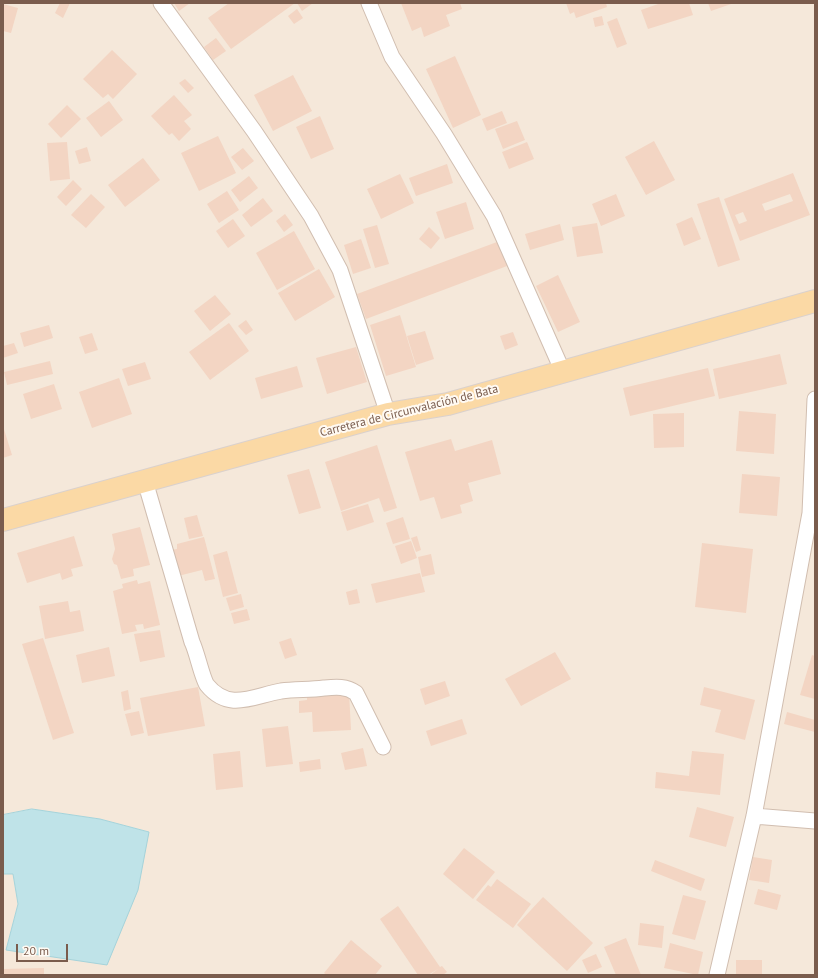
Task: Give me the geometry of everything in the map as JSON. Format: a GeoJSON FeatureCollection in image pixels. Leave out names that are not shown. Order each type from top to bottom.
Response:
{"type":"FeatureCollection","features":[{"type":"Feature","properties":{"kind":"main road","name":"Carretera de Circunvalación de Bata"},"geometry":{"type":"LineString","coordinates":[[3,520],[388,414],[448,404],[815,301]]}},
{"type":"Feature","properties":{"kind":"street"},"geometry":{"type":"LineString","coordinates":[[161,3],[254,131],[311,216],[340,270],[388,414]]}},
{"type":"Feature","properties":{"kind":"street"},"geometry":{"type":"LineString","coordinates":[[369,3],[392,57],[444,134],[494,216],[563,372]]}},
{"type":"Feature","properties":{"kind":"street"},"geometry":{"type":"LineString","coordinates":[[717,975],[754,816],[813,513],[815,399]]}},
{"type":"Feature","properties":{"kind":"street"},"geometry":{"type":"LineString","coordinates":[[145,481],[192,642],[206,683],[214,692],[228,700],[243,700],[281,691],[335,686],[350,689],[356,693],[383,747]]}},
{"type":"Feature","properties":{"kind":"street"},"geometry":{"type":"LineString","coordinates":[[754,816],[815,821]]}},
{"type":"Feature","properties":{"kind":"shaded area"},"geometry":{"type":"Polygon","coordinates":[[[3,3],[815,3],[815,975],[3,975],[3,874],[13,874],[18,904],[6,950],[149,832],[100,819],[32,809],[3,815],[3,3]]]}},
{"type":"Feature","properties":{"kind":"water"},"geometry":{"type":"Polygon","coordinates":[[[32,809],[100,819],[149,832],[138,890],[107,965],[6,950],[18,904],[13,874],[3,874],[3,815],[32,809]]]}},
{"type":"Feature","properties":{"kind":"building"},"geometry":{"type":"Polygon","coordinates":[[[60,3],[70,3],[63,18],[55,13],[60,3]]]}},
{"type":"Feature","properties":{"kind":"building"},"geometry":{"type":"Polygon","coordinates":[[[174,3],[190,3],[179,11],[174,3]]]}},
{"type":"Feature","properties":{"kind":"building"},"geometry":{"type":"Polygon","coordinates":[[[229,3],[295,3],[231,49],[208,18],[229,3]]]}},
{"type":"Feature","properties":{"kind":"building"},"geometry":{"type":"Polygon","coordinates":[[[297,3],[313,3],[302,11],[297,3]]]}},
{"type":"Feature","properties":{"kind":"building"},"geometry":{"type":"Polygon","coordinates":[[[401,3],[460,3],[462,9],[446,15],[450,26],[424,37],[421,27],[412,31],[401,3]]]}},
{"type":"Feature","properties":{"kind":"building"},"geometry":{"type":"Polygon","coordinates":[[[566,3],[606,3],[607,7],[576,18],[574,12],[570,14],[566,3]]]}},
{"type":"Feature","properties":{"kind":"building"},"geometry":{"type":"Polygon","coordinates":[[[661,3],[689,3],[693,15],[648,29],[641,10],[661,3]]]}},
{"type":"Feature","properties":{"kind":"building"},"geometry":{"type":"Polygon","coordinates":[[[708,3],[734,3],[711,11],[708,3]]]}},
{"type":"Feature","properties":{"kind":"building"},"geometry":{"type":"Polygon","coordinates":[[[3,4],[18,8],[11,33],[3,31],[3,4]]]}},
{"type":"Feature","properties":{"kind":"building"},"geometry":{"type":"Polygon","coordinates":[[[297,9],[303,18],[294,24],[288,16],[297,9]]]}},
{"type":"Feature","properties":{"kind":"building"},"geometry":{"type":"Polygon","coordinates":[[[602,16],[604,25],[595,27],[593,18],[602,16]]]}},
{"type":"Feature","properties":{"kind":"building"},"geometry":{"type":"Polygon","coordinates":[[[617,18],[627,44],[617,48],[607,22],[617,18]]]}},
{"type":"Feature","properties":{"kind":"building"},"geometry":{"type":"Polygon","coordinates":[[[216,38],[226,51],[213,60],[204,47],[216,38]]]}},
{"type":"Feature","properties":{"kind":"building"},"geometry":{"type":"Polygon","coordinates":[[[112,50],[137,74],[113,99],[108,94],[103,98],[83,79],[112,50]]]}},
{"type":"Feature","properties":{"kind":"building"},"geometry":{"type":"Polygon","coordinates":[[[455,56],[481,115],[453,128],[426,69],[455,56]]]}},
{"type":"Feature","properties":{"kind":"building"},"geometry":{"type":"Polygon","coordinates":[[[293,75],[312,111],[273,131],[254,95],[293,75]]]}},
{"type":"Feature","properties":{"kind":"building"},"geometry":{"type":"Polygon","coordinates":[[[185,79],[194,88],[188,93],[179,83],[185,79]]]}},
{"type":"Feature","properties":{"kind":"building"},"geometry":{"type":"Polygon","coordinates":[[[174,95],[192,115],[184,121],[191,129],[179,141],[172,133],[169,135],[151,116],[174,95]]]}},
{"type":"Feature","properties":{"kind":"building"},"geometry":{"type":"Polygon","coordinates":[[[109,101],[123,120],[101,137],[86,118],[109,101]]]}},
{"type":"Feature","properties":{"kind":"building"},"geometry":{"type":"Polygon","coordinates":[[[67,105],[81,119],[61,138],[48,124],[67,105]]]}},
{"type":"Feature","properties":{"kind":"building"},"geometry":{"type":"Polygon","coordinates":[[[502,111],[507,123],[487,131],[482,119],[502,111]]]}},
{"type":"Feature","properties":{"kind":"building"},"geometry":{"type":"Polygon","coordinates":[[[320,116],[334,149],[311,159],[296,127],[320,116]]]}},
{"type":"Feature","properties":{"kind":"building"},"geometry":{"type":"Polygon","coordinates":[[[517,121],[525,140],[503,149],[495,129],[517,121]]]}},
{"type":"Feature","properties":{"kind":"building"},"geometry":{"type":"Polygon","coordinates":[[[218,136],[236,173],[199,191],[181,153],[218,136]]]}},
{"type":"Feature","properties":{"kind":"building"},"geometry":{"type":"Polygon","coordinates":[[[654,141],[675,180],[646,195],[625,157],[654,141]]]}},
{"type":"Feature","properties":{"kind":"building"},"geometry":{"type":"Polygon","coordinates":[[[67,142],[70,179],[50,181],[47,143],[67,142]]]}},
{"type":"Feature","properties":{"kind":"building"},"geometry":{"type":"Polygon","coordinates":[[[527,142],[534,159],[509,169],[502,152],[527,142]]]}},
{"type":"Feature","properties":{"kind":"building"},"geometry":{"type":"Polygon","coordinates":[[[87,147],[91,161],[79,164],[75,151],[87,147]]]}},
{"type":"Feature","properties":{"kind":"building"},"geometry":{"type":"Polygon","coordinates":[[[243,148],[254,161],[242,170],[231,157],[243,148]]]}},
{"type":"Feature","properties":{"kind":"building"},"geometry":{"type":"Polygon","coordinates":[[[143,158],[160,180],[125,207],[108,185],[143,158]]]}},
{"type":"Feature","properties":{"kind":"building"},"geometry":{"type":"Polygon","coordinates":[[[447,164],[453,183],[416,196],[409,178],[447,164]]]}},
{"type":"Feature","properties":{"kind":"building"},"geometry":{"type":"Polygon","coordinates":[[[793,173],[810,215],[740,241],[724,199],[793,173]],[[790,194],[762,204],[765,211],[793,201],[790,194]],[[743,212],[735,215],[739,224],[747,221],[743,212]]]}},
{"type":"Feature","properties":{"kind":"building"},"geometry":{"type":"Polygon","coordinates":[[[400,174],[414,203],[381,219],[367,189],[400,174]]]}},
{"type":"Feature","properties":{"kind":"building"},"geometry":{"type":"Polygon","coordinates":[[[249,176],[258,188],[240,202],[231,190],[249,176]]]}},
{"type":"Feature","properties":{"kind":"building"},"geometry":{"type":"Polygon","coordinates":[[[73,180],[82,189],[66,206],[57,197],[73,180]]]}},
{"type":"Feature","properties":{"kind":"building"},"geometry":{"type":"Polygon","coordinates":[[[227,191],[239,210],[219,223],[207,204],[227,191]]]}},
{"type":"Feature","properties":{"kind":"building"},"geometry":{"type":"Polygon","coordinates":[[[91,194],[105,207],[86,228],[71,215],[91,194]]]}},
{"type":"Feature","properties":{"kind":"building"},"geometry":{"type":"Polygon","coordinates":[[[616,194],[625,216],[601,226],[592,204],[616,194]]]}},
{"type":"Feature","properties":{"kind":"building"},"geometry":{"type":"Polygon","coordinates":[[[719,197],[740,260],[718,267],[697,204],[719,197]]]}},
{"type":"Feature","properties":{"kind":"building"},"geometry":{"type":"Polygon","coordinates":[[[263,198],[273,211],[251,227],[242,215],[263,198]]]}},
{"type":"Feature","properties":{"kind":"building"},"geometry":{"type":"Polygon","coordinates":[[[466,202],[474,229],[445,239],[436,212],[466,202]]]}},
{"type":"Feature","properties":{"kind":"building"},"geometry":{"type":"Polygon","coordinates":[[[285,214],[293,225],[284,232],[276,221],[285,214]]]}},
{"type":"Feature","properties":{"kind":"building"},"geometry":{"type":"Polygon","coordinates":[[[692,217],[701,239],[684,246],[676,224],[692,217]]]}},
{"type":"Feature","properties":{"kind":"building"},"geometry":{"type":"Polygon","coordinates":[[[233,219],[245,236],[228,248],[216,231],[233,219]]]}},
{"type":"Feature","properties":{"kind":"building"},"geometry":{"type":"Polygon","coordinates":[[[597,223],[603,253],[577,257],[572,227],[597,223]]]}},
{"type":"Feature","properties":{"kind":"building"},"geometry":{"type":"Polygon","coordinates":[[[560,224],[564,240],[530,250],[525,234],[560,224]]]}},
{"type":"Feature","properties":{"kind":"building"},"geometry":{"type":"Polygon","coordinates":[[[377,225],[389,264],[375,268],[363,229],[377,225]]]}},
{"type":"Feature","properties":{"kind":"building"},"geometry":{"type":"Polygon","coordinates":[[[429,227],[440,238],[431,249],[419,239],[429,227]]]}},
{"type":"Feature","properties":{"kind":"building"},"geometry":{"type":"Polygon","coordinates":[[[294,231],[315,269],[277,290],[256,253],[294,231]]]}},
{"type":"Feature","properties":{"kind":"building"},"geometry":{"type":"Polygon","coordinates":[[[361,239],[371,268],[353,274],[344,245],[361,239]]]}},
{"type":"Feature","properties":{"kind":"building"},"geometry":{"type":"Polygon","coordinates":[[[497,242],[507,266],[366,319],[357,294],[497,242]]]}},
{"type":"Feature","properties":{"kind":"building"},"geometry":{"type":"Polygon","coordinates":[[[319,269],[335,297],[295,321],[278,293],[319,269]]]}},
{"type":"Feature","properties":{"kind":"building"},"geometry":{"type":"Polygon","coordinates":[[[558,275],[580,322],[558,332],[536,286],[558,275]]]}},
{"type":"Feature","properties":{"kind":"building"},"geometry":{"type":"Polygon","coordinates":[[[215,295],[231,314],[210,331],[194,311],[215,295]]]}},
{"type":"Feature","properties":{"kind":"building"},"geometry":{"type":"Polygon","coordinates":[[[400,315],[416,367],[386,376],[370,325],[400,315]]]}},
{"type":"Feature","properties":{"kind":"building"},"geometry":{"type":"Polygon","coordinates":[[[246,320],[253,330],[246,335],[238,326],[246,320]]]}},
{"type":"Feature","properties":{"kind":"building"},"geometry":{"type":"Polygon","coordinates":[[[229,323],[249,351],[210,380],[189,352],[229,323]]]}},
{"type":"Feature","properties":{"kind":"building"},"geometry":{"type":"Polygon","coordinates":[[[49,325],[53,338],[24,347],[20,333],[49,325]]]}},
{"type":"Feature","properties":{"kind":"building"},"geometry":{"type":"Polygon","coordinates":[[[425,331],[434,359],[416,365],[407,336],[425,331]]]}},
{"type":"Feature","properties":{"kind":"building"},"geometry":{"type":"Polygon","coordinates":[[[513,332],[518,345],[505,350],[500,336],[513,332]]]}},
{"type":"Feature","properties":{"kind":"building"},"geometry":{"type":"Polygon","coordinates":[[[92,333],[98,350],[85,354],[79,337],[92,333]]]}},
{"type":"Feature","properties":{"kind":"building"},"geometry":{"type":"Polygon","coordinates":[[[14,343],[18,353],[3,358],[3,346],[14,343]]]}},
{"type":"Feature","properties":{"kind":"building"},"geometry":{"type":"Polygon","coordinates":[[[356,347],[367,382],[327,394],[316,358],[356,347]]]}},
{"type":"Feature","properties":{"kind":"building"},"geometry":{"type":"Polygon","coordinates":[[[780,354],[787,384],[719,399],[713,369],[780,354]]]}},
{"type":"Feature","properties":{"kind":"building"},"geometry":{"type":"Polygon","coordinates":[[[50,361],[53,374],[7,385],[4,372],[50,361]]]}},
{"type":"Feature","properties":{"kind":"building"},"geometry":{"type":"Polygon","coordinates":[[[145,362],[151,379],[128,386],[122,369],[145,362]]]}},
{"type":"Feature","properties":{"kind":"building"},"geometry":{"type":"Polygon","coordinates":[[[297,366],[303,387],[261,399],[255,378],[297,366]]]}},
{"type":"Feature","properties":{"kind":"building"},"geometry":{"type":"Polygon","coordinates":[[[708,368],[715,396],[630,416],[623,388],[708,368]]]}},
{"type":"Feature","properties":{"kind":"building"},"geometry":{"type":"Polygon","coordinates":[[[119,378],[132,414],[92,428],[79,392],[119,378]]]}},
{"type":"Feature","properties":{"kind":"building"},"geometry":{"type":"Polygon","coordinates":[[[54,384],[62,409],[31,419],[23,394],[54,384]]]}},
{"type":"Feature","properties":{"kind":"building"},"geometry":{"type":"Polygon","coordinates":[[[739,411],[776,414],[774,454],[736,451],[739,411]]]}},
{"type":"Feature","properties":{"kind":"building"},"geometry":{"type":"Polygon","coordinates":[[[684,413],[684,447],[654,448],[653,414],[684,413]]]}},
{"type":"Feature","properties":{"kind":"building"},"geometry":{"type":"Polygon","coordinates":[[[3,426],[12,455],[3,458],[3,426]]]}},
{"type":"Feature","properties":{"kind":"building"},"geometry":{"type":"Polygon","coordinates":[[[451,439],[455,451],[492,440],[501,474],[468,483],[473,501],[460,505],[462,513],[441,519],[434,497],[420,501],[405,452],[451,439]]]}},
{"type":"Feature","properties":{"kind":"building"},"geometry":{"type":"Polygon","coordinates":[[[377,445],[397,508],[384,512],[379,498],[341,511],[325,462],[377,445]]]}},
{"type":"Feature","properties":{"kind":"building"},"geometry":{"type":"Polygon","coordinates":[[[309,469],[321,508],[299,514],[287,475],[309,469]]]}},
{"type":"Feature","properties":{"kind":"building"},"geometry":{"type":"Polygon","coordinates":[[[742,474],[780,477],[777,516],[739,513],[742,474]]]}},
{"type":"Feature","properties":{"kind":"building"},"geometry":{"type":"Polygon","coordinates":[[[368,504],[374,522],[347,531],[341,512],[368,504]]]}},
{"type":"Feature","properties":{"kind":"building"},"geometry":{"type":"Polygon","coordinates":[[[197,515],[203,536],[189,539],[184,518],[197,515]]]}},
{"type":"Feature","properties":{"kind":"building"},"geometry":{"type":"Polygon","coordinates":[[[403,517],[410,539],[393,544],[386,523],[403,517]]]}},
{"type":"Feature","properties":{"kind":"building"},"geometry":{"type":"Polygon","coordinates":[[[140,527],[150,565],[133,569],[134,576],[121,579],[117,565],[114,564],[112,559],[115,549],[112,534],[140,527]]]}},
{"type":"Feature","properties":{"kind":"building"},"geometry":{"type":"Polygon","coordinates":[[[74,536],[83,566],[71,569],[73,576],[62,580],[60,573],[27,583],[17,553],[74,536]]]}},
{"type":"Feature","properties":{"kind":"building"},"geometry":{"type":"Polygon","coordinates":[[[417,536],[421,550],[416,552],[411,538],[417,536]]]}},
{"type":"Feature","properties":{"kind":"building"},"geometry":{"type":"Polygon","coordinates":[[[204,537],[215,579],[205,581],[202,570],[178,576],[171,550],[177,549],[177,544],[204,537]]]}},
{"type":"Feature","properties":{"kind":"building"},"geometry":{"type":"Polygon","coordinates":[[[411,541],[417,558],[401,564],[395,546],[411,541]]]}},
{"type":"Feature","properties":{"kind":"building"},"geometry":{"type":"Polygon","coordinates":[[[702,543],[753,549],[746,613],[695,607],[702,543]]]}},
{"type":"Feature","properties":{"kind":"building"},"geometry":{"type":"Polygon","coordinates":[[[227,551],[238,593],[223,597],[213,555],[227,551]]]}},
{"type":"Feature","properties":{"kind":"building"},"geometry":{"type":"Polygon","coordinates":[[[431,554],[435,574],[422,577],[418,557],[431,554]]]}},
{"type":"Feature","properties":{"kind":"building"},"geometry":{"type":"Polygon","coordinates":[[[420,573],[425,592],[376,603],[371,584],[420,573]]]}},
{"type":"Feature","properties":{"kind":"building"},"geometry":{"type":"Polygon","coordinates":[[[137,580],[138,584],[150,581],[160,625],[144,629],[143,624],[135,625],[137,631],[122,634],[113,591],[123,588],[122,584],[137,580]]]}},
{"type":"Feature","properties":{"kind":"building"},"geometry":{"type":"Polygon","coordinates":[[[357,589],[360,603],[349,605],[346,592],[357,589]]]}},
{"type":"Feature","properties":{"kind":"building"},"geometry":{"type":"Polygon","coordinates":[[[241,594],[244,607],[230,611],[226,598],[241,594]]]}},
{"type":"Feature","properties":{"kind":"building"},"geometry":{"type":"Polygon","coordinates":[[[68,601],[70,612],[80,610],[84,631],[45,639],[39,606],[68,601]]]}},
{"type":"Feature","properties":{"kind":"building"},"geometry":{"type":"Polygon","coordinates":[[[247,609],[250,620],[234,624],[231,613],[247,609]]]}},
{"type":"Feature","properties":{"kind":"building"},"geometry":{"type":"Polygon","coordinates":[[[160,630],[165,657],[140,662],[134,634],[160,630]]]}},
{"type":"Feature","properties":{"kind":"building"},"geometry":{"type":"Polygon","coordinates":[[[43,638],[74,733],[53,740],[22,644],[43,638]]]}},
{"type":"Feature","properties":{"kind":"building"},"geometry":{"type":"Polygon","coordinates":[[[291,638],[297,655],[285,659],[279,642],[291,638]]]}},
{"type":"Feature","properties":{"kind":"building"},"geometry":{"type":"Polygon","coordinates":[[[109,647],[115,676],[82,683],[76,655],[109,647]]]}},
{"type":"Feature","properties":{"kind":"building"},"geometry":{"type":"Polygon","coordinates":[[[555,652],[571,679],[521,706],[505,679],[555,652]]]}},
{"type":"Feature","properties":{"kind":"building"},"geometry":{"type":"Polygon","coordinates":[[[812,655],[815,656],[815,699],[800,695],[812,655]]]}},
{"type":"Feature","properties":{"kind":"building"},"geometry":{"type":"Polygon","coordinates":[[[445,681],[450,696],[425,705],[420,689],[445,681]]]}},
{"type":"Feature","properties":{"kind":"building"},"geometry":{"type":"Polygon","coordinates":[[[198,687],[205,726],[148,736],[140,698],[198,687]]]}},
{"type":"Feature","properties":{"kind":"building"},"geometry":{"type":"Polygon","coordinates":[[[704,687],[755,700],[745,740],[715,732],[721,710],[700,705],[704,687]]]}},
{"type":"Feature","properties":{"kind":"building"},"geometry":{"type":"Polygon","coordinates":[[[128,690],[131,709],[124,711],[121,692],[128,690]]]}},
{"type":"Feature","properties":{"kind":"building"},"geometry":{"type":"Polygon","coordinates":[[[349,692],[351,730],[313,732],[312,712],[299,713],[299,701],[307,700],[307,694],[349,692]]]}},
{"type":"Feature","properties":{"kind":"building"},"geometry":{"type":"Polygon","coordinates":[[[139,711],[144,733],[131,736],[125,714],[139,711]]]}},
{"type":"Feature","properties":{"kind":"building"},"geometry":{"type":"Polygon","coordinates":[[[787,712],[815,720],[815,732],[784,724],[787,712]]]}},
{"type":"Feature","properties":{"kind":"building"},"geometry":{"type":"Polygon","coordinates":[[[462,719],[467,734],[431,746],[426,731],[462,719]]]}},
{"type":"Feature","properties":{"kind":"building"},"geometry":{"type":"Polygon","coordinates":[[[288,726],[293,764],[266,767],[262,729],[288,726]]]}},
{"type":"Feature","properties":{"kind":"building"},"geometry":{"type":"Polygon","coordinates":[[[363,748],[367,766],[345,770],[341,753],[363,748]]]}},
{"type":"Feature","properties":{"kind":"building"},"geometry":{"type":"Polygon","coordinates":[[[240,751],[243,787],[216,790],[213,754],[240,751]]]}},
{"type":"Feature","properties":{"kind":"building"},"geometry":{"type":"Polygon","coordinates":[[[692,751],[724,754],[720,795],[655,788],[656,772],[689,776],[692,751]]]}},
{"type":"Feature","properties":{"kind":"building"},"geometry":{"type":"Polygon","coordinates":[[[320,759],[321,769],[300,772],[299,762],[320,759]]]}},
{"type":"Feature","properties":{"kind":"building"},"geometry":{"type":"Polygon","coordinates":[[[697,807],[734,817],[726,847],[689,837],[697,807]]]}},
{"type":"Feature","properties":{"kind":"building"},"geometry":{"type":"Polygon","coordinates":[[[464,848],[495,872],[473,899],[443,874],[464,848]]]}},
{"type":"Feature","properties":{"kind":"building"},"geometry":{"type":"Polygon","coordinates":[[[753,857],[772,860],[769,883],[749,880],[753,857]]]}},
{"type":"Feature","properties":{"kind":"building"},"geometry":{"type":"Polygon","coordinates":[[[655,860],[705,879],[701,891],[651,871],[655,860]]]}},
{"type":"Feature","properties":{"kind":"building"},"geometry":{"type":"Polygon","coordinates":[[[497,879],[531,904],[513,928],[476,900],[488,885],[491,887],[497,879]]]}},
{"type":"Feature","properties":{"kind":"building"},"geometry":{"type":"Polygon","coordinates":[[[758,889],[781,895],[777,910],[754,904],[758,889]]]}},
{"type":"Feature","properties":{"kind":"building"},"geometry":{"type":"Polygon","coordinates":[[[683,895],[706,901],[695,940],[672,934],[683,895]]]}},
{"type":"Feature","properties":{"kind":"building"},"geometry":{"type":"Polygon","coordinates":[[[543,897],[593,943],[567,971],[517,925],[543,897]]]}},
{"type":"Feature","properties":{"kind":"building"},"geometry":{"type":"Polygon","coordinates":[[[398,906],[440,967],[442,966],[447,972],[443,975],[430,975],[438,969],[428,975],[418,975],[380,919],[398,906]]]}},
{"type":"Feature","properties":{"kind":"building"},"geometry":{"type":"Polygon","coordinates":[[[640,923],[664,926],[662,948],[638,945],[640,923]]]}},
{"type":"Feature","properties":{"kind":"building"},"geometry":{"type":"Polygon","coordinates":[[[626,938],[641,975],[616,975],[604,947],[626,938]]]}},
{"type":"Feature","properties":{"kind":"building"},"geometry":{"type":"Polygon","coordinates":[[[351,940],[382,966],[375,975],[326,975],[324,973],[351,940]]]}},
{"type":"Feature","properties":{"kind":"building"},"geometry":{"type":"Polygon","coordinates":[[[670,943],[703,952],[698,975],[664,968],[670,943]]]}},
{"type":"Feature","properties":{"kind":"building"},"geometry":{"type":"Polygon","coordinates":[[[596,954],[602,967],[588,973],[582,960],[596,954]]]}},
{"type":"Feature","properties":{"kind":"building"},"geometry":{"type":"Polygon","coordinates":[[[736,960],[762,960],[762,975],[736,975],[736,960]]]}},
{"type":"Feature","properties":{"kind":"building"},"geometry":{"type":"Polygon","coordinates":[[[44,968],[44,975],[3,975],[3,969],[44,968]]]}}]}
